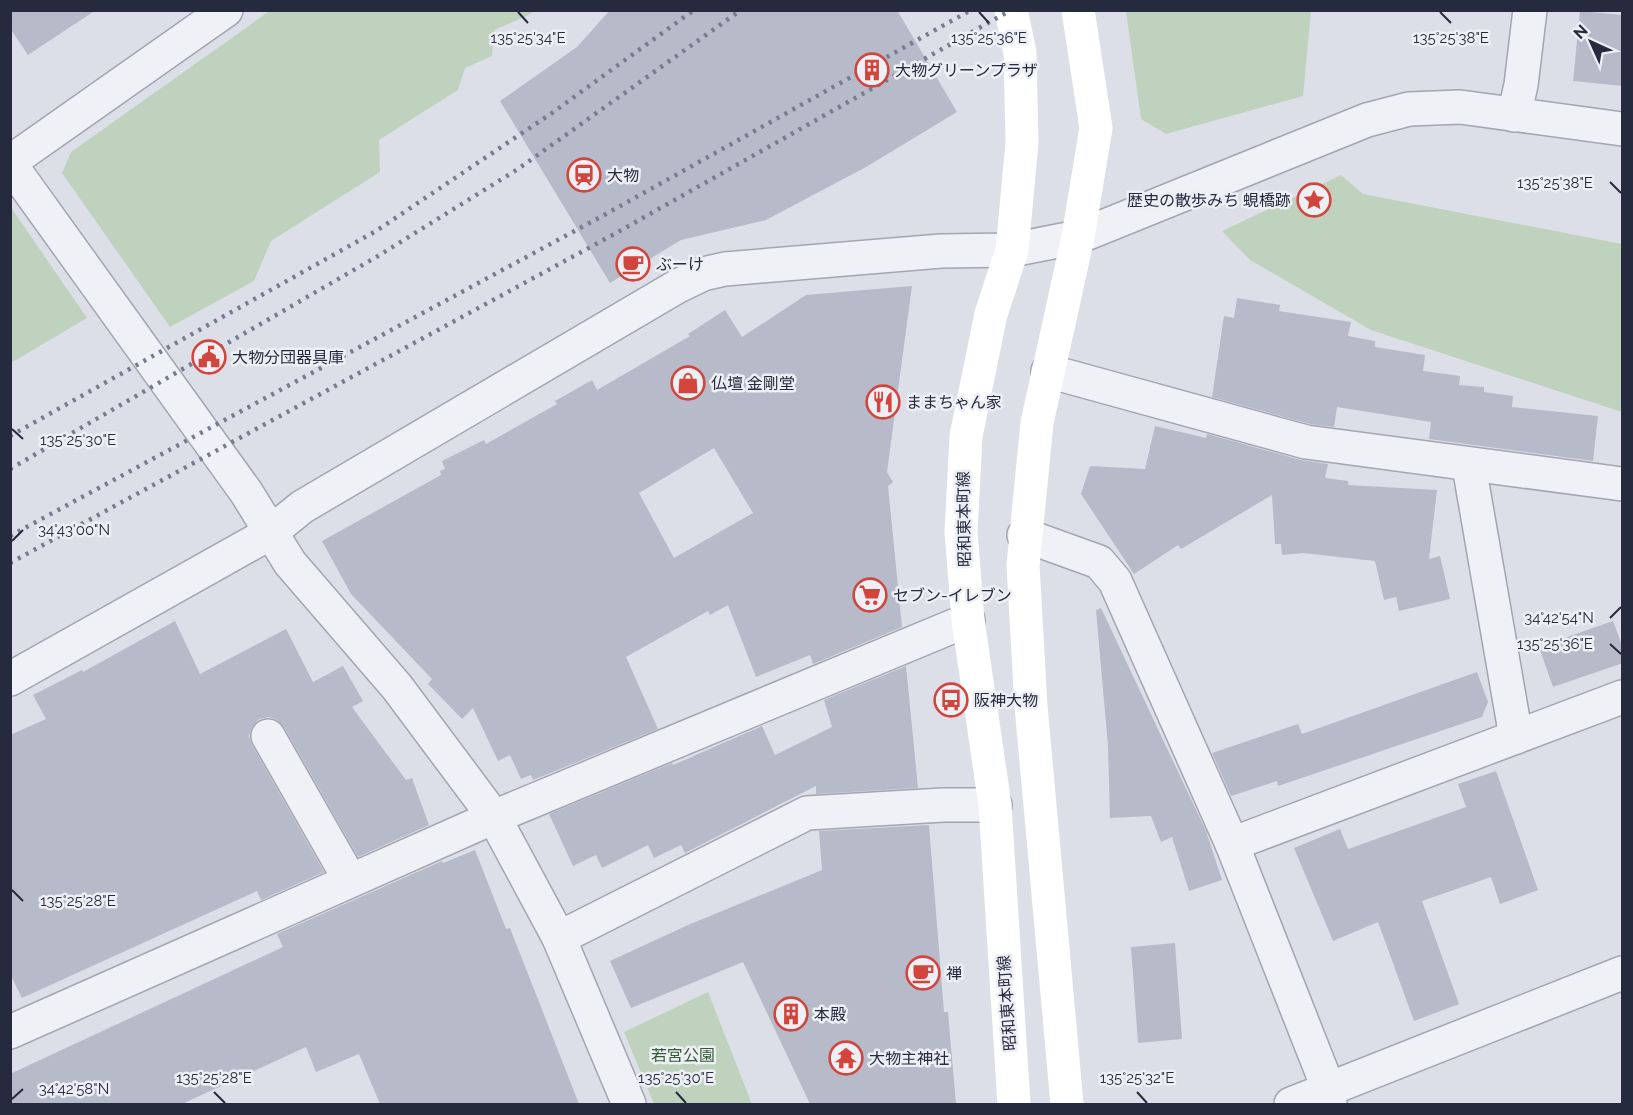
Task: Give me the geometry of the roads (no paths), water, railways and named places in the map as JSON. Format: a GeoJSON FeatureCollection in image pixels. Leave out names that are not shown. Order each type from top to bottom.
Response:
{"type":"FeatureCollection","features":[{"type":"Feature","properties":{"kind":"main road","name":"昭和東本町線"},"geometry":{"type":"LineString","coordinates":[[1011,10],[1020,52],[1022,143],[1012,250],[991,314],[966,436],[961,532],[968,620],[995,806],[1014,1104]]}},
{"type":"Feature","properties":{"kind":"main road"},"geometry":{"type":"LineString","coordinates":[[1067,1104],[1031,706],[1023,565],[1024,536],[1037,423],[1078,237],[1096,128],[1078,10]]}},
{"type":"Feature","properties":{"kind":"street"},"geometry":{"type":"LineString","coordinates":[[225,10],[10,163],[246,492],[290,563],[397,687],[494,817],[559,938],[629,1104]]}},
{"type":"Feature","properties":{"kind":"street"},"geometry":{"type":"LineString","coordinates":[[1514,115],[1521,85],[1530,10]]}},
{"type":"Feature","properties":{"kind":"street"},"geometry":{"type":"LineString","coordinates":[[10,679],[270,532],[302,507],[678,286],[703,274],[725,269],[941,250],[1012,250],[1078,237],[1367,120],[1409,109],[1460,107],[1623,129]]}},
{"type":"Feature","properties":{"kind":"street"},"geometry":{"type":"LineString","coordinates":[[1048,371],[1306,442],[1469,466],[1623,484]]}},
{"type":"Feature","properties":{"kind":"street"},"geometry":{"type":"LineString","coordinates":[[1469,466],[1516,737]]}},
{"type":"Feature","properties":{"kind":"street"},"geometry":{"type":"LineString","coordinates":[[1024,536],[1090,558],[1099,562],[1110,573],[1232,844],[1329,1097]]}},
{"type":"Feature","properties":{"kind":"street"},"geometry":{"type":"LineString","coordinates":[[10,1032],[494,817],[968,620]]}},
{"type":"Feature","properties":{"kind":"street"},"geometry":{"type":"LineString","coordinates":[[1232,844],[1623,697]]}},
{"type":"Feature","properties":{"kind":"street"},"geometry":{"type":"LineString","coordinates":[[268,736],[350,880]]}},
{"type":"Feature","properties":{"kind":"street"},"geometry":{"type":"LineString","coordinates":[[559,938],[807,813],[943,805],[995,806]]}},
{"type":"Feature","properties":{"kind":"street"},"geometry":{"type":"LineString","coordinates":[[1291,1104],[1329,1097],[1623,973]]}},
{"type":"Feature","properties":{"kind":"railway"},"geometry":{"type":"LineString","coordinates":[[10,436],[376,231],[552,113],[694,10]]}},
{"type":"Feature","properties":{"kind":"railway"},"geometry":{"type":"LineString","coordinates":[[10,469],[378,256],[518,169],[741,10]]}},
{"type":"Feature","properties":{"kind":"railway"},"geometry":{"type":"LineString","coordinates":[[10,536],[606,214],[971,10]]}},
{"type":"Feature","properties":{"kind":"railway"},"geometry":{"type":"LineString","coordinates":[[10,563],[618,232],[1011,10]]}},
{"type":"Feature","properties":{"kind":"place","name":"大物グリーンプラザ"},"geometry":{"type":"Point","coordinates":[872,70]}},
{"type":"Feature","properties":{"kind":"place","name":"大物"},"geometry":{"type":"Point","coordinates":[584,175]}},
{"type":"Feature","properties":{"kind":"place","name":"歴史の散歩みち 蜆橋跡"},"geometry":{"type":"Point","coordinates":[1314,200]}},
{"type":"Feature","properties":{"kind":"place","name":"ぶーけ"},"geometry":{"type":"Point","coordinates":[633,264]}},
{"type":"Feature","properties":{"kind":"place","name":"大物分団器具庫"},"geometry":{"type":"Point","coordinates":[209,357]}},
{"type":"Feature","properties":{"kind":"place","name":"仏壇 金剛堂"},"geometry":{"type":"Point","coordinates":[688,383]}},
{"type":"Feature","properties":{"kind":"place","name":"ままちゃん家"},"geometry":{"type":"Point","coordinates":[883,402]}},
{"type":"Feature","properties":{"kind":"place","name":"セブン-イレブン"},"geometry":{"type":"Point","coordinates":[870,595]}},
{"type":"Feature","properties":{"kind":"place","name":"阪神大物"},"geometry":{"type":"Point","coordinates":[951,700]}},
{"type":"Feature","properties":{"kind":"place","name":"禅"},"geometry":{"type":"Point","coordinates":[923,973]}},
{"type":"Feature","properties":{"kind":"place","name":"本殿"},"geometry":{"type":"Point","coordinates":[791,1014]}},
{"type":"Feature","properties":{"kind":"place","name":"大物主神社"},"geometry":{"type":"Point","coordinates":[846,1058]}},
{"type":"Feature","properties":{"kind":"park label","name":"若宮公園"},"geometry":{"type":"Point","coordinates":[683,1055]}}]}
